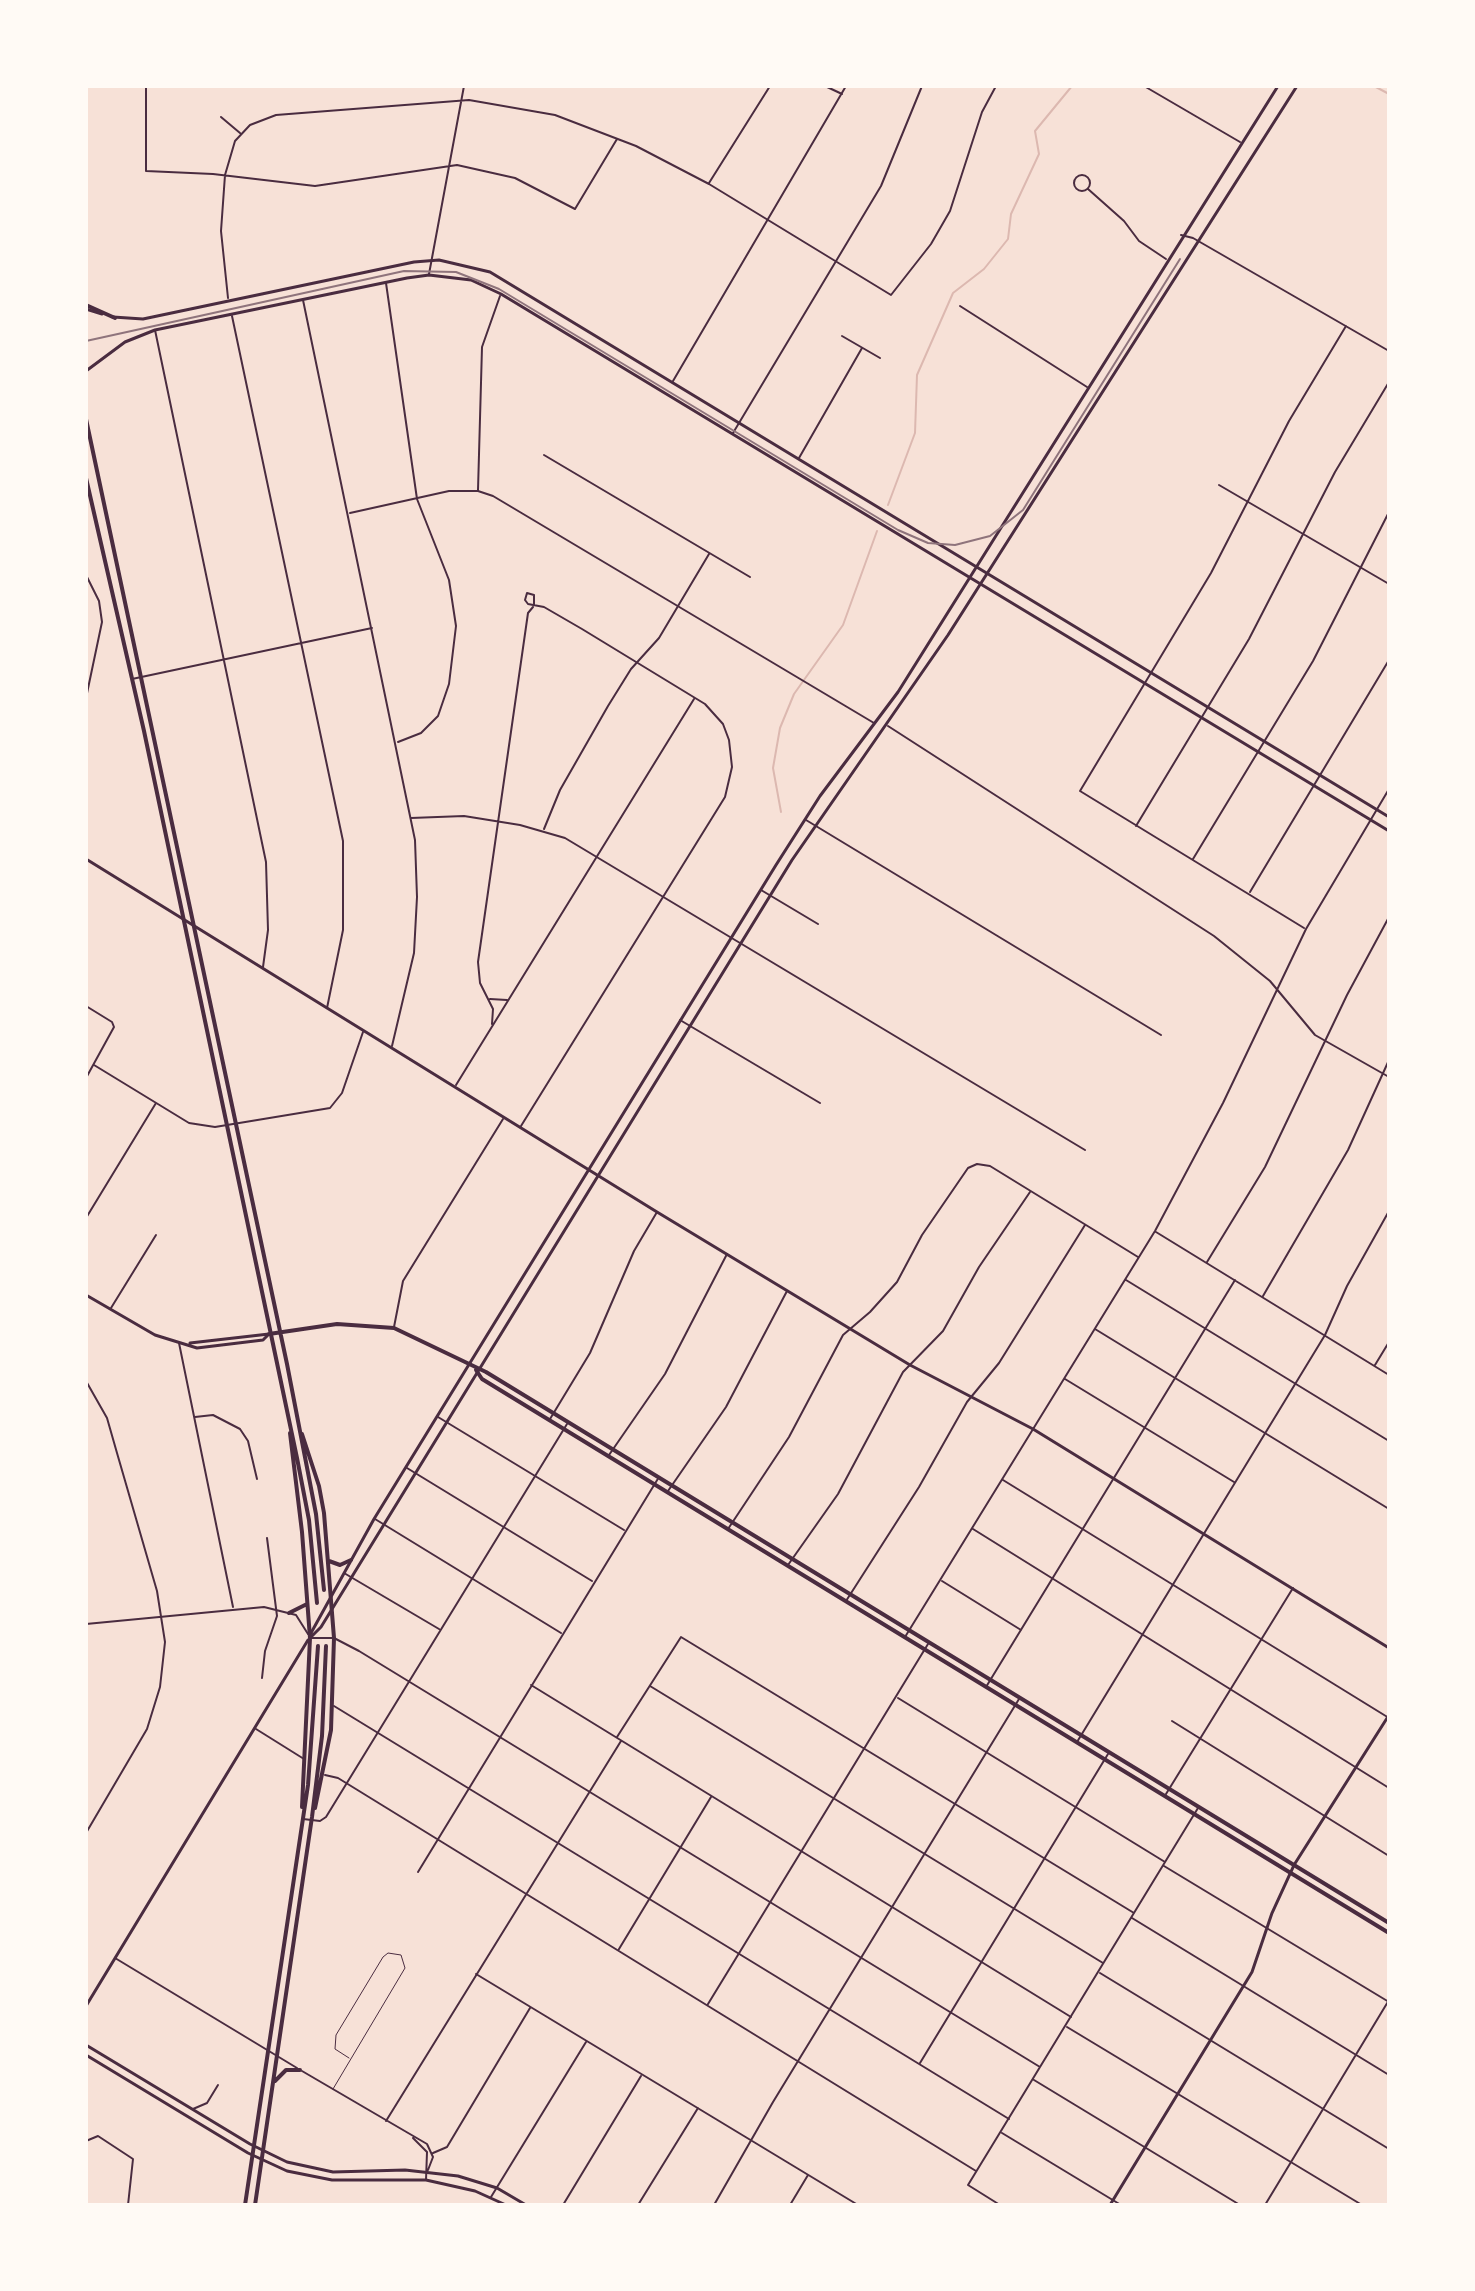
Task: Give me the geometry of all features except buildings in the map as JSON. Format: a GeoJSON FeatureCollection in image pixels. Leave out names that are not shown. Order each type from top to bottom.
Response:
{"type":"FeatureCollection","features":[{"type":"Feature","properties":{"kind":"main road"},"geometry":{"type":"LineString","coordinates":[[310,1638],[315,1621],[374,1519],[760,890],[805,819],[875,724],[930,641],[1181,235],[1278,86]]}},
{"type":"Feature","properties":{"kind":"main road"},"geometry":{"type":"LineString","coordinates":[[86,2006],[254,1728],[310,1638],[333,1608],[476,1370],[814,825],[888,726],[940,648],[1297,86]]}},
{"type":"Feature","properties":{"kind":"main road"},"geometry":{"type":"LineString","coordinates":[[86,307],[115,318],[143,319],[430,261],[463,264],[490,272],[1389,817]]}},
{"type":"Feature","properties":{"kind":"main road"},"geometry":{"type":"LineString","coordinates":[[86,371],[125,342],[155,330],[429,275],[471,280],[501,294],[1389,831]]}},
{"type":"Feature","properties":{"kind":"main road"},"geometry":{"type":"LineString","coordinates":[[86,419],[300,1429],[316,1514],[324,1590]]}},
{"type":"Feature","properties":{"kind":"main road"},"geometry":{"type":"LineString","coordinates":[[86,478],[183,919],[309,1520],[317,1603]]}},
{"type":"Feature","properties":{"kind":"main road"},"geometry":{"type":"LineString","coordinates":[[1042,622],[1049,611]]}},
{"type":"Feature","properties":{"kind":"main road"},"geometry":{"type":"LineString","coordinates":[[1089,650],[1095,639]]}},
{"type":"Feature","properties":{"kind":"main road"},"geometry":{"type":"LineString","coordinates":[[930,641],[940,648]]}},
{"type":"Feature","properties":{"kind":"main road"},"geometry":{"type":"LineString","coordinates":[[86,859],[787,1291],[910,1365],[1033,1429],[1389,1648]]}},
{"type":"Feature","properties":{"kind":"main road"},"geometry":{"type":"LineString","coordinates":[[199,995],[209,993]]}},
{"type":"Feature","properties":{"kind":"main road"},"geometry":{"type":"LineString","coordinates":[[212,1057],[222,1055]]}},
{"type":"Feature","properties":{"kind":"main road"},"geometry":{"type":"LineString","coordinates":[[633,1095],[643,1101]]}},
{"type":"Feature","properties":{"kind":"main road"},"geometry":{"type":"LineString","coordinates":[[241,1198],[252,1197]]}},
{"type":"Feature","properties":{"kind":"main road"},"geometry":{"type":"LineString","coordinates":[[547,1237],[555,1242]]}},
{"type":"Feature","properties":{"kind":"main road"},"geometry":{"type":"LineString","coordinates":[[255,1266],[266,1264]]}},
{"type":"Feature","properties":{"kind":"main road"},"geometry":{"type":"LineString","coordinates":[[86,1295],[155,1335],[189,1343],[337,1324],[394,1328],[434,1344],[614,1448],[1389,1923]]}},
{"type":"Feature","properties":{"kind":"main road"},"geometry":{"type":"LineString","coordinates":[[510,1296],[518,1302]]}},
{"type":"Feature","properties":{"kind":"main road"},"geometry":{"type":"LineString","coordinates":[[189,1343],[197,1348],[218,1347],[263,1340],[269,1334]]}},
{"type":"Feature","properties":{"kind":"main road"},"geometry":{"type":"LineString","coordinates":[[476,1370],[482,1379],[563,1429],[1389,1933]]}},
{"type":"Feature","properties":{"kind":"main road"},"geometry":{"type":"LineString","coordinates":[[289,1424],[298,1420]]}},
{"type":"Feature","properties":{"kind":"main road"},"geometry":{"type":"LineString","coordinates":[[289,1424],[310,1638],[302,1817]]}},
{"type":"Feature","properties":{"kind":"main road"},"geometry":{"type":"LineString","coordinates":[[300,1429],[319,1486],[329,1561],[334,1638],[333,1705],[324,1774],[312,1819]]}},
{"type":"Feature","properties":{"kind":"main road"},"geometry":{"type":"LineString","coordinates":[[329,1561],[340,1565],[351,1560]]}},
{"type":"Feature","properties":{"kind":"main road"},"geometry":{"type":"LineString","coordinates":[[289,1613],[302,1610],[308,1602]]}},
{"type":"Feature","properties":{"kind":"main road"},"geometry":{"type":"LineString","coordinates":[[245,2205],[313,1742],[318,1646]]}},
{"type":"Feature","properties":{"kind":"main road"},"geometry":{"type":"LineString","coordinates":[[255,2205],[312,1819],[322,1736],[326,1646]]}},
{"type":"Feature","properties":{"kind":"main road"},"geometry":{"type":"LineString","coordinates":[[1112,2203],[1243,1987],[1260,1955],[1267,1928],[1294,1865],[1389,1717]]}},
{"type":"Feature","properties":{"kind":"main road"},"geometry":{"type":"LineString","coordinates":[[1359,1915],[1363,1908]]}},
{"type":"Feature","properties":{"kind":"main road"},"geometry":{"type":"LineString","coordinates":[[288,1909],[299,1910]]}},
{"type":"Feature","properties":{"kind":"main road"},"geometry":{"type":"LineString","coordinates":[[277,1983],[289,1985]]}},
{"type":"Feature","properties":{"kind":"main road"},"geometry":{"type":"LineString","coordinates":[[86,2045],[254,2146],[302,2167],[351,2173],[428,2171],[497,2188],[526,2205]]}},
{"type":"Feature","properties":{"kind":"main road"},"geometry":{"type":"LineString","coordinates":[[86,2055],[252,2155],[303,2175],[353,2181],[426,2180],[491,2197],[506,2205]]}},
{"type":"Feature","properties":{"kind":"main road"},"geometry":{"type":"LineString","coordinates":[[273,2084],[282,2072],[300,2070]]}},
{"type":"Feature","properties":{"kind":"main road"},"geometry":{"type":"LineString","coordinates":[[188,2116],[192,2109]]}},
{"type":"Feature","properties":{"kind":"main road"},"geometry":{"type":"LineString","coordinates":[[351,2173],[353,2181]]}},
{"type":"Feature","properties":{"kind":"street"},"geometry":{"type":"LineString","coordinates":[[429,275],[464,86]]}},
{"type":"Feature","properties":{"kind":"street"},"geometry":{"type":"LineString","coordinates":[[709,184],[770,86]]}},
{"type":"Feature","properties":{"kind":"street"},"geometry":{"type":"LineString","coordinates":[[825,86],[842,94]]}},
{"type":"Feature","properties":{"kind":"street"},"geometry":{"type":"LineString","coordinates":[[672,382],[769,222],[846,86]]}},
{"type":"Feature","properties":{"kind":"street"},"geometry":{"type":"LineString","coordinates":[[732,434],[881,186],[922,86]]}},
{"type":"Feature","properties":{"kind":"street"},"geometry":{"type":"LineString","coordinates":[[229,301],[221,231],[225,175],[232,147],[241,134],[259,120],[276,115],[484,100],[534,109],[617,139],[709,184],[891,295],[931,244],[950,211],[978,122],[995,86]]}},
{"type":"Feature","properties":{"kind":"street"},"geometry":{"type":"LineString","coordinates":[[1144,86],[1241,143]]}},
{"type":"Feature","properties":{"kind":"street"},"geometry":{"type":"LineString","coordinates":[[146,87],[146,171],[225,175],[315,186],[448,166],[473,167],[515,178],[575,209],[617,139]]}},
{"type":"Feature","properties":{"kind":"street"},"geometry":{"type":"LineString","coordinates":[[221,117],[241,134]]}},
{"type":"Feature","properties":{"kind":"street"},"geometry":{"type":"LineString","coordinates":[[1088,189],[1124,221],[1139,241],[1166,259]]}},
{"type":"Feature","properties":{"kind":"street"},"geometry":{"type":"LineString","coordinates":[[1181,235],[1198,240],[1389,351]]}},
{"type":"Feature","properties":{"kind":"street"},"geometry":{"type":"LineString","coordinates":[[386,282],[417,499],[449,580],[455,609],[455,644],[445,702],[438,716],[421,733],[397,743]]}},
{"type":"Feature","properties":{"kind":"street"},"geometry":{"type":"LineString","coordinates":[[478,491],[482,347],[501,294]]}},
{"type":"Feature","properties":{"kind":"street"},"geometry":{"type":"LineString","coordinates":[[303,300],[397,743],[417,868],[416,927],[409,979],[391,1047]]}},
{"type":"Feature","properties":{"kind":"street"},"geometry":{"type":"LineString","coordinates":[[960,306],[1088,388]]}},
{"type":"Feature","properties":{"kind":"street"},"geometry":{"type":"LineString","coordinates":[[232,316],[343,841],[343,930],[327,1009]]}},
{"type":"Feature","properties":{"kind":"street"},"geometry":{"type":"LineString","coordinates":[[1306,929],[1080,791],[1211,573],[1289,421],[1346,326]]}},
{"type":"Feature","properties":{"kind":"street"},"geometry":{"type":"LineString","coordinates":[[155,330],[266,862],[269,914],[263,969]]}},
{"type":"Feature","properties":{"kind":"street"},"geometry":{"type":"LineString","coordinates":[[842,336],[880,358]]}},
{"type":"Feature","properties":{"kind":"street"},"geometry":{"type":"LineString","coordinates":[[798,459],[862,348]]}},
{"type":"Feature","properties":{"kind":"street"},"geometry":{"type":"LineString","coordinates":[[1136,826],[1274,593],[1335,472],[1389,382]]}},
{"type":"Feature","properties":{"kind":"street"},"geometry":{"type":"LineString","coordinates":[[544,455],[750,577]]}},
{"type":"Feature","properties":{"kind":"street"},"geometry":{"type":"LineString","coordinates":[[1219,485],[1389,584]]}},
{"type":"Feature","properties":{"kind":"street"},"geometry":{"type":"LineString","coordinates":[[349,513],[449,491],[478,491],[505,502],[875,724]]}},
{"type":"Feature","properties":{"kind":"street"},"geometry":{"type":"LineString","coordinates":[[1193,860],[1313,661],[1389,512]]}},
{"type":"Feature","properties":{"kind":"street"},"geometry":{"type":"LineString","coordinates":[[543,830],[570,771],[636,663],[659,638],[709,554]]}},
{"type":"Feature","properties":{"kind":"street"},"geometry":{"type":"LineString","coordinates":[[86,575],[99,601],[102,622],[86,698]]}},
{"type":"Feature","properties":{"kind":"street"},"geometry":{"type":"LineString","coordinates":[[492,1026],[490,999],[480,983],[478,967],[528,613],[534,606],[534,595],[527,593],[525,600],[534,606],[569,621],[695,697],[714,713],[729,740],[732,767],[728,786],[521,1127]]}},
{"type":"Feature","properties":{"kind":"street"},"geometry":{"type":"LineString","coordinates":[[131,679],[372,628]]}},
{"type":"Feature","properties":{"kind":"street"},"geometry":{"type":"LineString","coordinates":[[1248,894],[1389,660]]}},
{"type":"Feature","properties":{"kind":"street"},"geometry":{"type":"LineString","coordinates":[[455,1086],[695,697]]}},
{"type":"Feature","properties":{"kind":"street"},"geometry":{"type":"LineString","coordinates":[[888,726],[1214,936],[1257,968],[1309,1029],[1389,1077]]}},
{"type":"Feature","properties":{"kind":"street"},"geometry":{"type":"LineString","coordinates":[[905,1638],[1155,1231],[1223,1103],[1306,929],[1389,789]]}},
{"type":"Feature","properties":{"kind":"street"},"geometry":{"type":"LineString","coordinates":[[411,818],[450,815],[498,821],[543,830],[598,855],[730,939],[1085,1150]]}},
{"type":"Feature","properties":{"kind":"street"},"geometry":{"type":"LineString","coordinates":[[805,819],[1161,1035]]}},
{"type":"Feature","properties":{"kind":"street"},"geometry":{"type":"LineString","coordinates":[[760,890],[818,924]]}},
{"type":"Feature","properties":{"kind":"street"},"geometry":{"type":"LineString","coordinates":[[1207,1262],[1265,1167],[1389,917]]}},
{"type":"Feature","properties":{"kind":"street"},"geometry":{"type":"LineString","coordinates":[[490,999],[509,999]]}},
{"type":"Feature","properties":{"kind":"street"},"geometry":{"type":"LineString","coordinates":[[86,1006],[112,1022],[113,1033],[86,1078]]}},
{"type":"Feature","properties":{"kind":"street"},"geometry":{"type":"LineString","coordinates":[[680,1020],[820,1103]]}},
{"type":"Feature","properties":{"kind":"street"},"geometry":{"type":"LineString","coordinates":[[94,1065],[195,1126],[226,1125],[330,1108],[342,1093],[363,1031]]}},
{"type":"Feature","properties":{"kind":"street"},"geometry":{"type":"LineString","coordinates":[[1263,1297],[1340,1164],[1389,1060]]}},
{"type":"Feature","properties":{"kind":"street"},"geometry":{"type":"LineString","coordinates":[[86,1218],[156,1103]]}},
{"type":"Feature","properties":{"kind":"street"},"geometry":{"type":"LineString","coordinates":[[394,1328],[403,1281],[504,1117]]}},
{"type":"Feature","properties":{"kind":"street"},"geometry":{"type":"LineString","coordinates":[[728,1529],[789,1437],[849,1327],[870,1312],[897,1282],[954,1184],[968,1168],[977,1164],[990,1166],[1139,1257]]}},
{"type":"Feature","properties":{"kind":"street"},"geometry":{"type":"LineString","coordinates":[[788,1566],[838,1494],[887,1399],[910,1365],[943,1331],[979,1267],[1030,1191]]}},
{"type":"Feature","properties":{"kind":"street"},"geometry":{"type":"LineString","coordinates":[[1076,1743],[1325,1335],[1347,1286],[1389,1211]]}},
{"type":"Feature","properties":{"kind":"street"},"geometry":{"type":"LineString","coordinates":[[549,1420],[590,1353],[634,1251],[657,1212]]}},
{"type":"Feature","properties":{"kind":"street"},"geometry":{"type":"LineString","coordinates":[[846,1602],[971,1398],[999,1363],[1085,1224]]}},
{"type":"Feature","properties":{"kind":"street"},"geometry":{"type":"LineString","coordinates":[[1155,1231],[1389,1375]]}},
{"type":"Feature","properties":{"kind":"street"},"geometry":{"type":"LineString","coordinates":[[110,1309],[156,1235]]}},
{"type":"Feature","properties":{"kind":"street"},"geometry":{"type":"LineString","coordinates":[[609,1456],[676,1355],[727,1254]]}},
{"type":"Feature","properties":{"kind":"street"},"geometry":{"type":"LineString","coordinates":[[1125,1279],[1389,1441]]}},
{"type":"Feature","properties":{"kind":"street"},"geometry":{"type":"LineString","coordinates":[[986,1688],[1235,1280]]}},
{"type":"Feature","properties":{"kind":"street"},"geometry":{"type":"LineString","coordinates":[[668,1492],[726,1407],[787,1291]]}},
{"type":"Feature","properties":{"kind":"street"},"geometry":{"type":"LineString","coordinates":[[1094,1328],[1389,1509]]}},
{"type":"Feature","properties":{"kind":"street"},"geometry":{"type":"LineString","coordinates":[[178,1341],[233,1608]]}},
{"type":"Feature","properties":{"kind":"street"},"geometry":{"type":"LineString","coordinates":[[1374,1366],[1389,1342]]}},
{"type":"Feature","properties":{"kind":"street"},"geometry":{"type":"LineString","coordinates":[[1064,1378],[1235,1483]]}},
{"type":"Feature","properties":{"kind":"street"},"geometry":{"type":"LineString","coordinates":[[86,1381],[107,1418],[162,1615],[164,1664],[156,1706],[139,1745],[86,1833]]}},
{"type":"Feature","properties":{"kind":"street"},"geometry":{"type":"LineString","coordinates":[[194,1417],[213,1415],[240,1429],[248,1441],[257,1479]]}},
{"type":"Feature","properties":{"kind":"street"},"geometry":{"type":"LineString","coordinates":[[437,1417],[625,1531]]}},
{"type":"Feature","properties":{"kind":"street"},"geometry":{"type":"LineString","coordinates":[[302,1817],[324,1819],[568,1421]]}},
{"type":"Feature","properties":{"kind":"street"},"geometry":{"type":"LineString","coordinates":[[405,1468],[594,1582]]}},
{"type":"Feature","properties":{"kind":"street"},"geometry":{"type":"LineString","coordinates":[[418,1872],[659,1476]]}},
{"type":"Feature","properties":{"kind":"street"},"geometry":{"type":"LineString","coordinates":[[1002,1479],[1389,1717]]}},
{"type":"Feature","properties":{"kind":"street"},"geometry":{"type":"LineString","coordinates":[[374,1519],[562,1633]]}},
{"type":"Feature","properties":{"kind":"street"},"geometry":{"type":"LineString","coordinates":[[972,1529],[1389,1788]]}},
{"type":"Feature","properties":{"kind":"street"},"geometry":{"type":"LineString","coordinates":[[262,1678],[277,1610],[267,1538]]}},
{"type":"Feature","properties":{"kind":"street"},"geometry":{"type":"LineString","coordinates":[[343,1573],[440,1630]]}},
{"type":"Feature","properties":{"kind":"street"},"geometry":{"type":"LineString","coordinates":[[941,1580],[1021,1630]]}},
{"type":"Feature","properties":{"kind":"street"},"geometry":{"type":"LineString","coordinates":[[1166,1795],[1293,1588]]}},
{"type":"Feature","properties":{"kind":"street"},"geometry":{"type":"LineString","coordinates":[[86,1624],[233,1608],[289,1613],[302,1621],[310,1638],[334,1638],[409,1681],[1040,2067]]}},
{"type":"Feature","properties":{"kind":"street"},"geometry":{"type":"LineString","coordinates":[[617,1737],[681,1637],[1134,1913]]}},
{"type":"Feature","properties":{"kind":"street"},"geometry":{"type":"LineString","coordinates":[[708,2005],[929,1642]]}},
{"type":"Feature","properties":{"kind":"street"},"geometry":{"type":"LineString","coordinates":[[531,1685],[1071,2017]]}},
{"type":"Feature","properties":{"kind":"street"},"geometry":{"type":"LineString","coordinates":[[649,1685],[1103,1963]]}},
{"type":"Feature","properties":{"kind":"street"},"geometry":{"type":"LineString","coordinates":[[897,1697],[1389,2001],[1265,2205]]}},
{"type":"Feature","properties":{"kind":"street"},"geometry":{"type":"LineString","coordinates":[[714,2205],[829,2009],[1020,1698]]}},
{"type":"Feature","properties":{"kind":"street"},"geometry":{"type":"LineString","coordinates":[[333,1705],[1009,2119]]}},
{"type":"Feature","properties":{"kind":"street"},"geometry":{"type":"LineString","coordinates":[[1172,1721],[1389,1856]]}},
{"type":"Feature","properties":{"kind":"street"},"geometry":{"type":"LineString","coordinates":[[254,1728],[304,1759]]}},
{"type":"Feature","properties":{"kind":"street"},"geometry":{"type":"LineString","coordinates":[[386,2121],[622,1740]]}},
{"type":"Feature","properties":{"kind":"street"},"geometry":{"type":"LineString","coordinates":[[919,2064],[1109,1753]]}},
{"type":"Feature","properties":{"kind":"street"},"geometry":{"type":"LineString","coordinates":[[324,1774],[347,1784],[976,2171]]}},
{"type":"Feature","properties":{"kind":"street"},"geometry":{"type":"LineString","coordinates":[[618,1950],[711,1796]]}},
{"type":"Feature","properties":{"kind":"street"},"geometry":{"type":"LineString","coordinates":[[1000,2205],[968,2185],[1199,1806]]}},
{"type":"Feature","properties":{"kind":"street"},"geometry":{"type":"LineString","coordinates":[[1131,1918],[1389,2075]]}},
{"type":"Feature","properties":{"kind":"street"},"geometry":{"type":"LineString","coordinates":[[115,1958],[427,2144],[432,2153],[432,2167],[428,2171]]}},
{"type":"Feature","properties":{"kind":"street"},"geometry":{"type":"LineString","coordinates":[[1099,1972],[1389,2149]]}},
{"type":"Feature","properties":{"kind":"street"},"geometry":{"type":"LineString","coordinates":[[475,1974],[858,2205]]}},
{"type":"Feature","properties":{"kind":"street"},"geometry":{"type":"LineString","coordinates":[[432,2153],[447,2147],[530,2008]]}},
{"type":"Feature","properties":{"kind":"street"},"geometry":{"type":"LineString","coordinates":[[1066,2026],[1362,2205]]}},
{"type":"Feature","properties":{"kind":"street"},"geometry":{"type":"LineString","coordinates":[[491,2197],[586,2041]]}},
{"type":"Feature","properties":{"kind":"street"},"geometry":{"type":"LineString","coordinates":[[563,2205],[642,2074]]}},
{"type":"Feature","properties":{"kind":"street"},"geometry":{"type":"LineString","coordinates":[[1033,2079],[1240,2205]]}},
{"type":"Feature","properties":{"kind":"street"},"geometry":{"type":"LineString","coordinates":[[192,2109],[207,2103],[218,2085]]}},
{"type":"Feature","properties":{"kind":"street"},"geometry":{"type":"LineString","coordinates":[[638,2205],[698,2108]]}},
{"type":"Feature","properties":{"kind":"street"},"geometry":{"type":"LineString","coordinates":[[1001,2132],[1112,2203],[1121,2205]]}},
{"type":"Feature","properties":{"kind":"street"},"geometry":{"type":"LineString","coordinates":[[86,2141],[98,2136],[133,2159],[128,2205]]}},
{"type":"Feature","properties":{"kind":"street"},"geometry":{"type":"LineString","coordinates":[[412,2137],[427,2152],[426,2180]]}},
{"type":"Feature","properties":{"kind":"street"},"geometry":{"type":"LineString","coordinates":[[790,2205],[808,2175]]}},
{"type":"Feature","properties":{"kind":"lane"},"geometry":{"type":"LineString","coordinates":[[333,2090],[349,2058],[405,1968],[401,1955],[388,1953],[383,1957],[336,2035],[335,2049],[349,2058]]}},
{"type":"Feature","properties":{"kind":"waterway"},"geometry":{"type":"LineString","coordinates":[[888,505],[915,433],[917,375],[953,293],[984,269],[1008,239],[1011,214],[1039,154],[1035,131],[1072,86]]}},
{"type":"Feature","properties":{"kind":"waterway"},"geometry":{"type":"LineString","coordinates":[[1374,86],[1389,94]]}},
{"type":"Feature","properties":{"kind":"waterway"},"geometry":{"type":"LineString","coordinates":[[781,812],[773,768],[780,728],[794,694],[843,625],[877,531]]}},
{"type":"Feature","properties":{"kind":"tram line"},"geometry":{"type":"LineString","coordinates":[[86,341],[404,271],[456,272],[499,289],[898,530],[928,543],[955,545],[990,536],[1023,510],[1180,259]]}}]}
